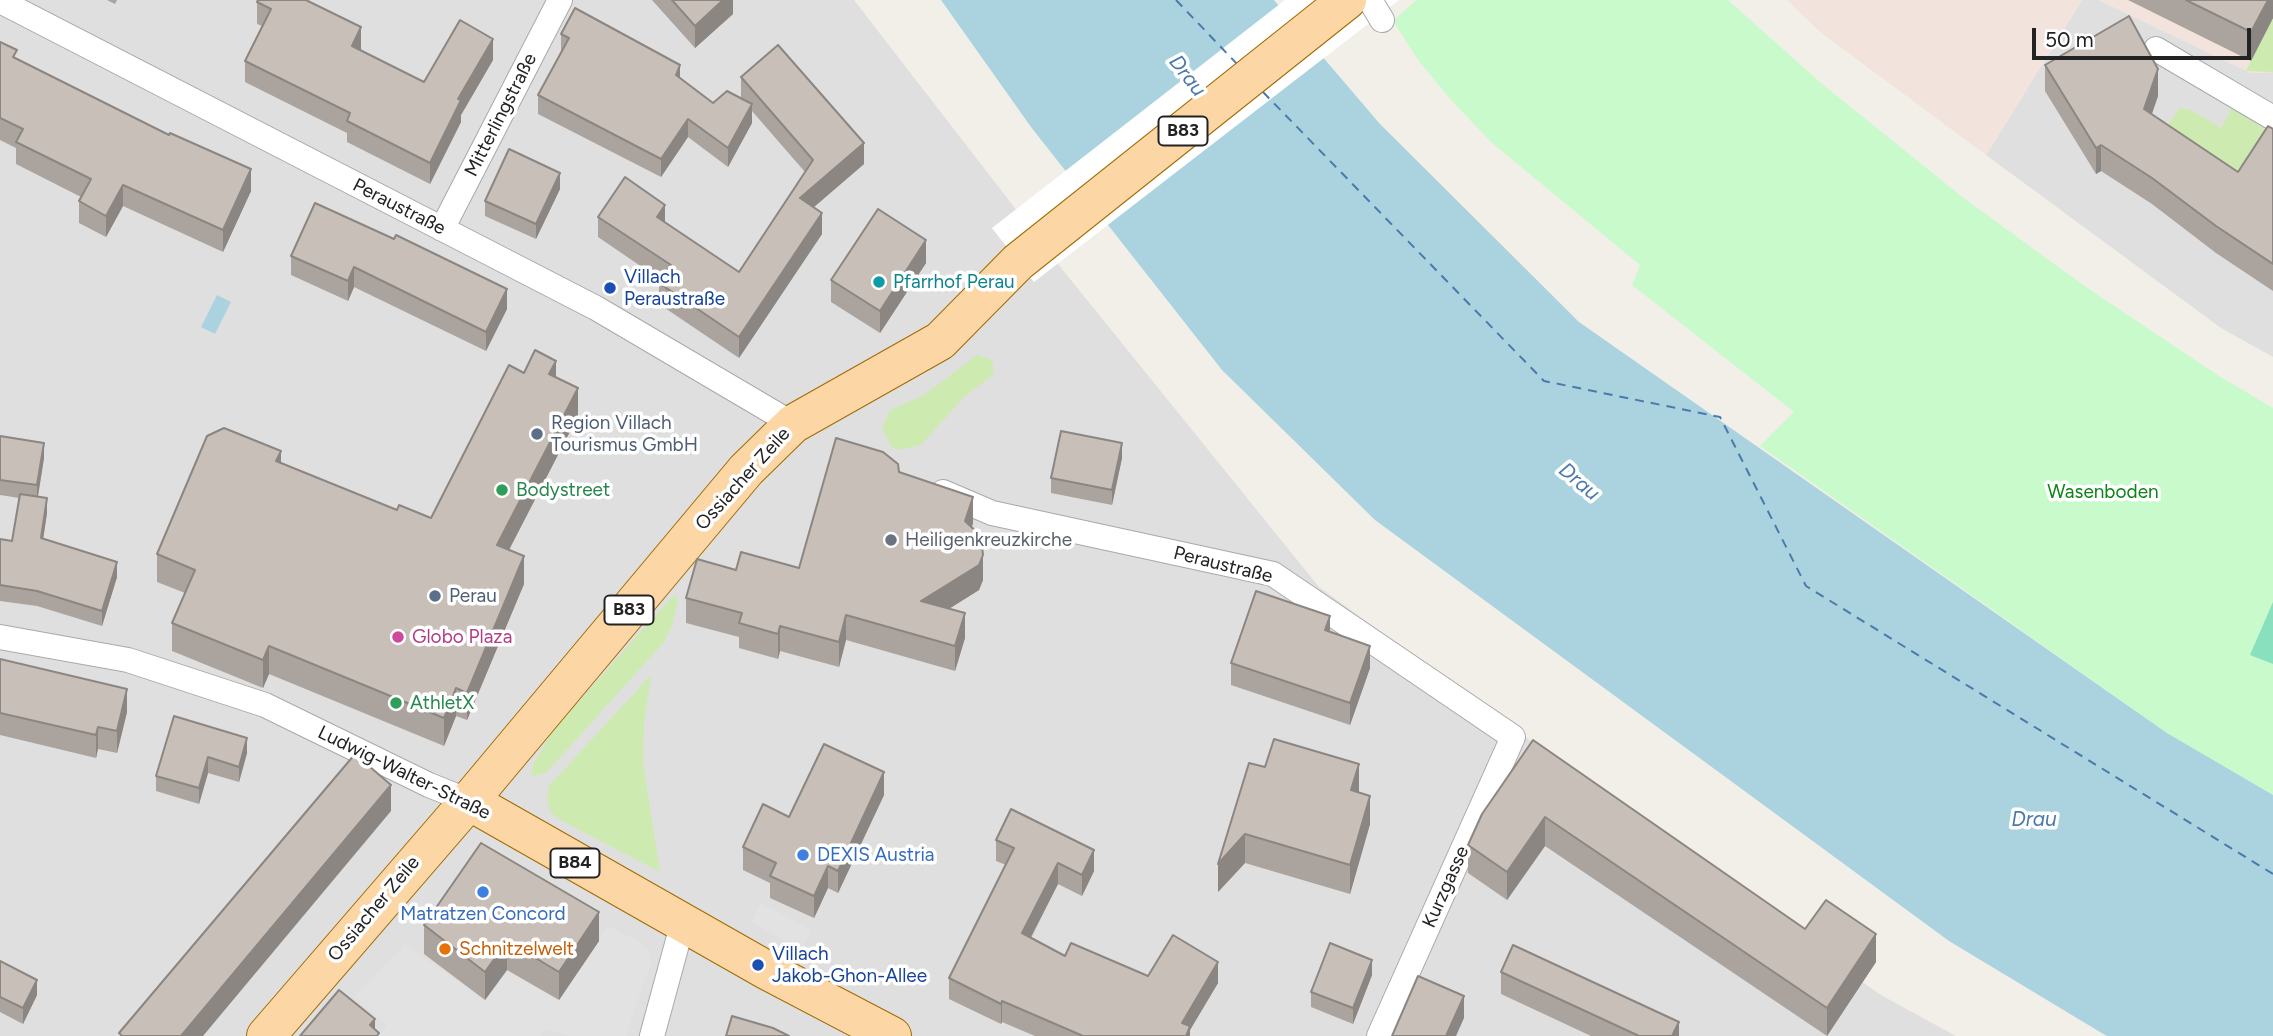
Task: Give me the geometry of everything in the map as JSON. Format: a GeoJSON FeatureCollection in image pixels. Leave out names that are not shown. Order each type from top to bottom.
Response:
{"type":"FeatureCollection","features":[{"type":"Feature","properties":{"kind":"main road","name":"Ossiacher Zeile"},"geometry":{"type":"LineString","coordinates":[[266,1036],[469,802],[746,470],[793,424],[940,341],[1018,262],[1347,0]]}},
{"type":"Feature","properties":{"kind":"main road","name":"Ludwig-Walter-Straße"},"geometry":{"type":"LineString","coordinates":[[469,802],[892,1036]]}},
{"type":"Feature","properties":{"kind":"street","name":"Mitterlingstraße"},"geometry":{"type":"LineString","coordinates":[[442,229],[560,0]]}},
{"type":"Feature","properties":{"kind":"street","name":"Peraustraße"},"geometry":{"type":"LineString","coordinates":[[0,1],[596,308],[793,424]]}},
{"type":"Feature","properties":{"kind":"street"},"geometry":{"type":"LineString","coordinates":[[2156,49],[2273,118]]}},
{"type":"Feature","properties":{"kind":"street","name":"Peraustraße"},"geometry":{"type":"LineString","coordinates":[[921,483],[992,513],[1273,574],[1513,737]]}},
{"type":"Feature","properties":{"kind":"street","name":"Ludwig-Walter-Straße"},"geometry":{"type":"LineString","coordinates":[[0,637],[128,660],[265,705],[469,802]]}},
{"type":"Feature","properties":{"kind":"street","name":"Kurzgasse"},"geometry":{"type":"LineString","coordinates":[[1379,1036],[1513,737]]}},
{"type":"Feature","properties":{"kind":"street"},"geometry":{"type":"LineString","coordinates":[[652,1036],[683,922]]}},
{"type":"Feature","properties":{"kind":"shaded area"},"geometry":{"type":"Polygon","coordinates":[[[0,0],[854,0],[1062,269],[1319,587],[1879,994],[1956,1036],[0,1036],[0,0]]]}},
{"type":"Feature","properties":{"kind":"shaded area"},"geometry":{"type":"Polygon","coordinates":[[[1787,0],[2082,0],[1986,155],[1820,32],[1787,0]]]}},
{"type":"Feature","properties":{"kind":"shaded area"},"geometry":{"type":"Polygon","coordinates":[[[2082,0],[2099,0],[2251,73],[2273,72],[2273,357],[2221,328],[1986,155],[2082,0]]]}},
{"type":"Feature","properties":{"kind":"shaded area"},"geometry":{"type":"Polygon","coordinates":[[[2099,0],[2273,0],[2273,72],[2251,73],[2099,0]]]}},
{"type":"Feature","properties":{"kind":"shaded area"},"geometry":{"type":"Polygon","coordinates":[[[761,903],[812,930],[802,949],[751,922],[761,903]]]}},
{"type":"Feature","properties":{"kind":"shaded area"},"geometry":{"type":"Polygon","coordinates":[[[607,926],[637,940],[649,951],[651,962],[626,1036],[570,1036],[544,1029],[541,1036],[377,1036],[387,1026],[354,997],[405,944],[485,1000],[507,970],[560,1000],[607,926]]]}},
{"type":"Feature","properties":{"kind":"green space","name":"Wasenboden"},"geometry":{"type":"Polygon","coordinates":[[[1416,0],[1728,0],[1821,83],[1961,196],[2083,285],[2216,374],[2273,408],[2273,795],[2167,733],[1760,446],[1794,412],[1632,285],[1640,265],[1492,143],[1452,101],[1418,60],[1393,21],[1416,0]]]}},
{"type":"Feature","properties":{"kind":"green space"},"geometry":{"type":"Polygon","coordinates":[[[2273,18],[2273,72],[2246,71],[2251,61],[2273,18]]]}},
{"type":"Feature","properties":{"kind":"green space"},"geometry":{"type":"Polygon","coordinates":[[[2232,107],[2273,135],[2234,178],[2165,129],[2180,108],[2189,109],[2221,128],[2232,107]]]}},
{"type":"Feature","properties":{"kind":"green space"},"geometry":{"type":"Polygon","coordinates":[[[977,355],[992,360],[994,374],[964,397],[921,445],[900,450],[891,446],[882,428],[890,410],[924,395],[977,355]]]}},
{"type":"Feature","properties":{"kind":"green space"},"geometry":{"type":"Polygon","coordinates":[[[676,596],[678,601],[672,626],[664,642],[546,773],[531,776],[533,764],[555,728],[672,597],[676,596]]]}},
{"type":"Feature","properties":{"kind":"green space"},"geometry":{"type":"Polygon","coordinates":[[[2273,602],[2273,664],[2250,655],[2273,602]]]}},
{"type":"Feature","properties":{"kind":"green space"},"geometry":{"type":"Polygon","coordinates":[[[651,675],[644,724],[643,762],[660,872],[564,822],[551,813],[547,799],[549,786],[651,675]]]}},
{"type":"Feature","properties":{"kind":"water","name":"Drau"},"geometry":{"type":"Polygon","coordinates":[[[941,0],[1274,0],[1380,124],[1579,322],[2167,733],[2273,795],[2273,1036],[2107,1036],[2100,1032],[1949,941],[1375,520],[1222,370],[1031,127],[941,0]]]}},
{"type":"Feature","properties":{"kind":"water"},"geometry":{"type":"Polygon","coordinates":[[[217,295],[231,302],[215,334],[201,327],[217,295]]]}},
{"type":"Feature","properties":{"kind":"pier"},"geometry":{"type":"Polygon","coordinates":[[[1285,0],[1399,0],[1034,282],[992,228],[1285,0]]]}},
{"type":"Feature","properties":{"kind":"building"},"geometry":{"type":"Polygon","coordinates":[[[306,0],[361,27],[352,46],[424,82],[460,20],[493,39],[458,99],[461,100],[430,163],[347,121],[350,113],[245,61],[271,9],[257,2],[306,0]]]}},
{"type":"Feature","properties":{"kind":"building"},"geometry":{"type":"Polygon","coordinates":[[[672,0],[723,0],[695,26],[672,0]]]}},
{"type":"Feature","properties":{"kind":"building"},"geometry":{"type":"Polygon","coordinates":[[[2186,0],[2268,0],[2251,32],[2186,0]]]}},
{"type":"Feature","properties":{"kind":"building"},"geometry":{"type":"Polygon","coordinates":[[[575,8],[680,65],[676,75],[713,103],[727,91],[752,104],[728,148],[688,119],[661,159],[538,95],[569,38],[561,34],[575,8]]]}},
{"type":"Feature","properties":{"kind":"building"},"geometry":{"type":"Polygon","coordinates":[[[2129,16],[2158,69],[2144,109],[2238,172],[2268,126],[2273,129],[2273,264],[2152,178],[2101,145],[2096,148],[2045,65],[2129,16]]]}},
{"type":"Feature","properties":{"kind":"building"},"geometry":{"type":"Polygon","coordinates":[[[0,42],[17,50],[13,57],[169,135],[170,133],[251,169],[223,230],[123,185],[106,216],[79,201],[91,179],[16,142],[23,129],[0,118],[0,42]]]}},
{"type":"Feature","properties":{"kind":"building"},"geometry":{"type":"Polygon","coordinates":[[[778,45],[864,143],[800,198],[822,213],[739,337],[659,283],[671,265],[598,217],[625,177],[665,205],[657,217],[739,272],[813,160],[741,77],[778,45]]]}},
{"type":"Feature","properties":{"kind":"building"},"geometry":{"type":"Polygon","coordinates":[[[509,149],[560,173],[536,224],[485,201],[509,149]]]}},
{"type":"Feature","properties":{"kind":"building"},"geometry":{"type":"Polygon","coordinates":[[[315,203],[394,239],[396,235],[507,289],[486,332],[354,267],[348,281],[291,256],[315,203]]]}},
{"type":"Feature","properties":{"kind":"building","name":"Pfarrhof Perau"},"geometry":{"type":"Polygon","coordinates":[[[878,209],[926,240],[880,311],[831,280],[878,209]]]}},
{"type":"Feature","properties":{"kind":"building"},"geometry":{"type":"Polygon","coordinates":[[[535,350],[556,361],[549,374],[578,388],[497,545],[524,556],[467,693],[456,688],[444,718],[269,646],[263,660],[172,623],[195,570],[157,554],[207,436],[224,428],[281,451],[276,461],[397,510],[399,505],[431,518],[509,365],[524,373],[535,350]]]}},
{"type":"Feature","properties":{"kind":"building"},"geometry":{"type":"Polygon","coordinates":[[[1061,431],[1122,443],[1112,490],[1051,478],[1061,431]]]}},
{"type":"Feature","properties":{"kind":"building"},"geometry":{"type":"Polygon","coordinates":[[[0,436],[44,443],[37,485],[0,480],[0,436]]]}},
{"type":"Feature","properties":{"kind":"building"},"geometry":{"type":"Polygon","coordinates":[[[836,438],[883,452],[898,464],[899,472],[973,497],[965,521],[981,536],[983,555],[979,565],[921,601],[965,613],[955,646],[846,615],[839,642],[780,626],[778,634],[739,623],[742,613],[686,598],[697,559],[736,570],[741,552],[799,568],[836,438]]]}},
{"type":"Feature","properties":{"kind":"building"},"geometry":{"type":"Polygon","coordinates":[[[20,494],[47,498],[41,538],[117,562],[102,611],[37,591],[0,585],[0,539],[12,541],[20,494]]]}},
{"type":"Feature","properties":{"kind":"building"},"geometry":{"type":"Polygon","coordinates":[[[1256,591],[1330,616],[1325,630],[1370,646],[1350,703],[1231,663],[1256,591]]]}},
{"type":"Feature","properties":{"kind":"building"},"geometry":{"type":"Polygon","coordinates":[[[0,659],[127,689],[117,731],[98,727],[96,735],[0,713],[0,659]]]}},
{"type":"Feature","properties":{"kind":"building"},"geometry":{"type":"Polygon","coordinates":[[[174,716],[247,738],[239,767],[208,757],[199,788],[156,776],[174,716]]]}},
{"type":"Feature","properties":{"kind":"building"},"geometry":{"type":"Polygon","coordinates":[[[1274,739],[1359,764],[1351,790],[1370,796],[1350,865],[1245,834],[1218,864],[1249,763],[1265,767],[1274,739]]]}},
{"type":"Feature","properties":{"kind":"building"},"geometry":{"type":"Polygon","coordinates":[[[1533,740],[1805,929],[1826,900],[1876,934],[1827,1008],[1545,817],[1507,872],[1468,845],[1482,814],[1533,740]]]}},
{"type":"Feature","properties":{"kind":"building","name":"DEXIS Austria"},"geometry":{"type":"Polygon","coordinates":[[[824,744],[884,772],[838,871],[828,866],[814,896],[770,876],[776,863],[743,847],[763,804],[789,817],[824,744]]]}},
{"type":"Feature","properties":{"kind":"building"},"geometry":{"type":"Polygon","coordinates":[[[355,754],[391,785],[181,1036],[122,1036],[119,1033],[355,754]]]}},
{"type":"Feature","properties":{"kind":"building"},"geometry":{"type":"Polygon","coordinates":[[[1011,809],[1094,850],[1082,875],[1058,863],[1022,933],[1065,956],[1071,943],[1148,976],[1173,935],[1218,962],[1182,1023],[1190,1026],[1186,1036],[1083,1036],[1002,1001],[1001,1004],[949,978],[1014,848],[996,840],[1011,809]]]}},
{"type":"Feature","properties":{"kind":"building"},"geometry":{"type":"Polygon","coordinates":[[[481,843],[599,912],[559,972],[507,941],[485,972],[424,925],[481,843]]]}},
{"type":"Feature","properties":{"kind":"building"},"geometry":{"type":"Polygon","coordinates":[[[1330,943],[1372,960],[1353,1008],[1311,992],[1330,943]]]}},
{"type":"Feature","properties":{"kind":"building"},"geometry":{"type":"Polygon","coordinates":[[[1513,945],[1679,1022],[1672,1036],[1639,1036],[1501,972],[1513,945]]]}},
{"type":"Feature","properties":{"kind":"building"},"geometry":{"type":"Polygon","coordinates":[[[0,961],[37,980],[23,1008],[0,997],[0,961]]]}},
{"type":"Feature","properties":{"kind":"building"},"geometry":{"type":"Polygon","coordinates":[[[1418,976],[1464,996],[1446,1036],[1392,1036],[1418,976]]]}},
{"type":"Feature","properties":{"kind":"building"},"geometry":{"type":"Polygon","coordinates":[[[339,990],[375,1019],[370,1025],[379,1033],[377,1036],[300,1036],[339,990]]]}},
{"type":"Feature","properties":{"kind":"building"},"geometry":{"type":"Polygon","coordinates":[[[732,1016],[773,1028],[789,1036],[726,1036],[732,1016]]]}},
{"type":"Feature","properties":{"kind":"ferry route"},"geometry":{"type":"LineString","coordinates":[[1176,0],[1238,65]]}},
{"type":"Feature","properties":{"kind":"ferry route"},"geometry":{"type":"LineString","coordinates":[[1263,92],[1544,381],[1720,417],[1806,586],[2273,874]]}},
{"type":"Feature","properties":{"kind":"place","name":"Pfarrhof Perau"},"geometry":{"type":"Point","coordinates":[879,282]}},
{"type":"Feature","properties":{"kind":"place","name":"Villach Peraustraße"},"geometry":{"type":"Point","coordinates":[610,288]}},
{"type":"Feature","properties":{"kind":"place","name":"Region Villach Tourismus GmbH"},"geometry":{"type":"Point","coordinates":[537,434]}},
{"type":"Feature","properties":{"kind":"place","name":"Bodystreet"},"geometry":{"type":"Point","coordinates":[502,490]}},
{"type":"Feature","properties":{"kind":"place","name":"Heiligenkreuzkirche"},"geometry":{"type":"Point","coordinates":[891,540]}},
{"type":"Feature","properties":{"kind":"place","name":"Perau"},"geometry":{"type":"Point","coordinates":[435,596]}},
{"type":"Feature","properties":{"kind":"place","name":"Globo Plaza"},"geometry":{"type":"Point","coordinates":[398,637]}},
{"type":"Feature","properties":{"kind":"place","name":"AthletX"},"geometry":{"type":"Point","coordinates":[396,703]}},
{"type":"Feature","properties":{"kind":"place","name":"DEXIS Austria"},"geometry":{"type":"Point","coordinates":[803,855]}},
{"type":"Feature","properties":{"kind":"place","name":"Matratzen Concord"},"geometry":{"type":"Point","coordinates":[483,892]}},
{"type":"Feature","properties":{"kind":"place","name":"Schnitzelwelt"},"geometry":{"type":"Point","coordinates":[445,949]}},
{"type":"Feature","properties":{"kind":"place","name":"Villach Jakob-Ghon-Allee"},"geometry":{"type":"Point","coordinates":[758,965]}}]}
